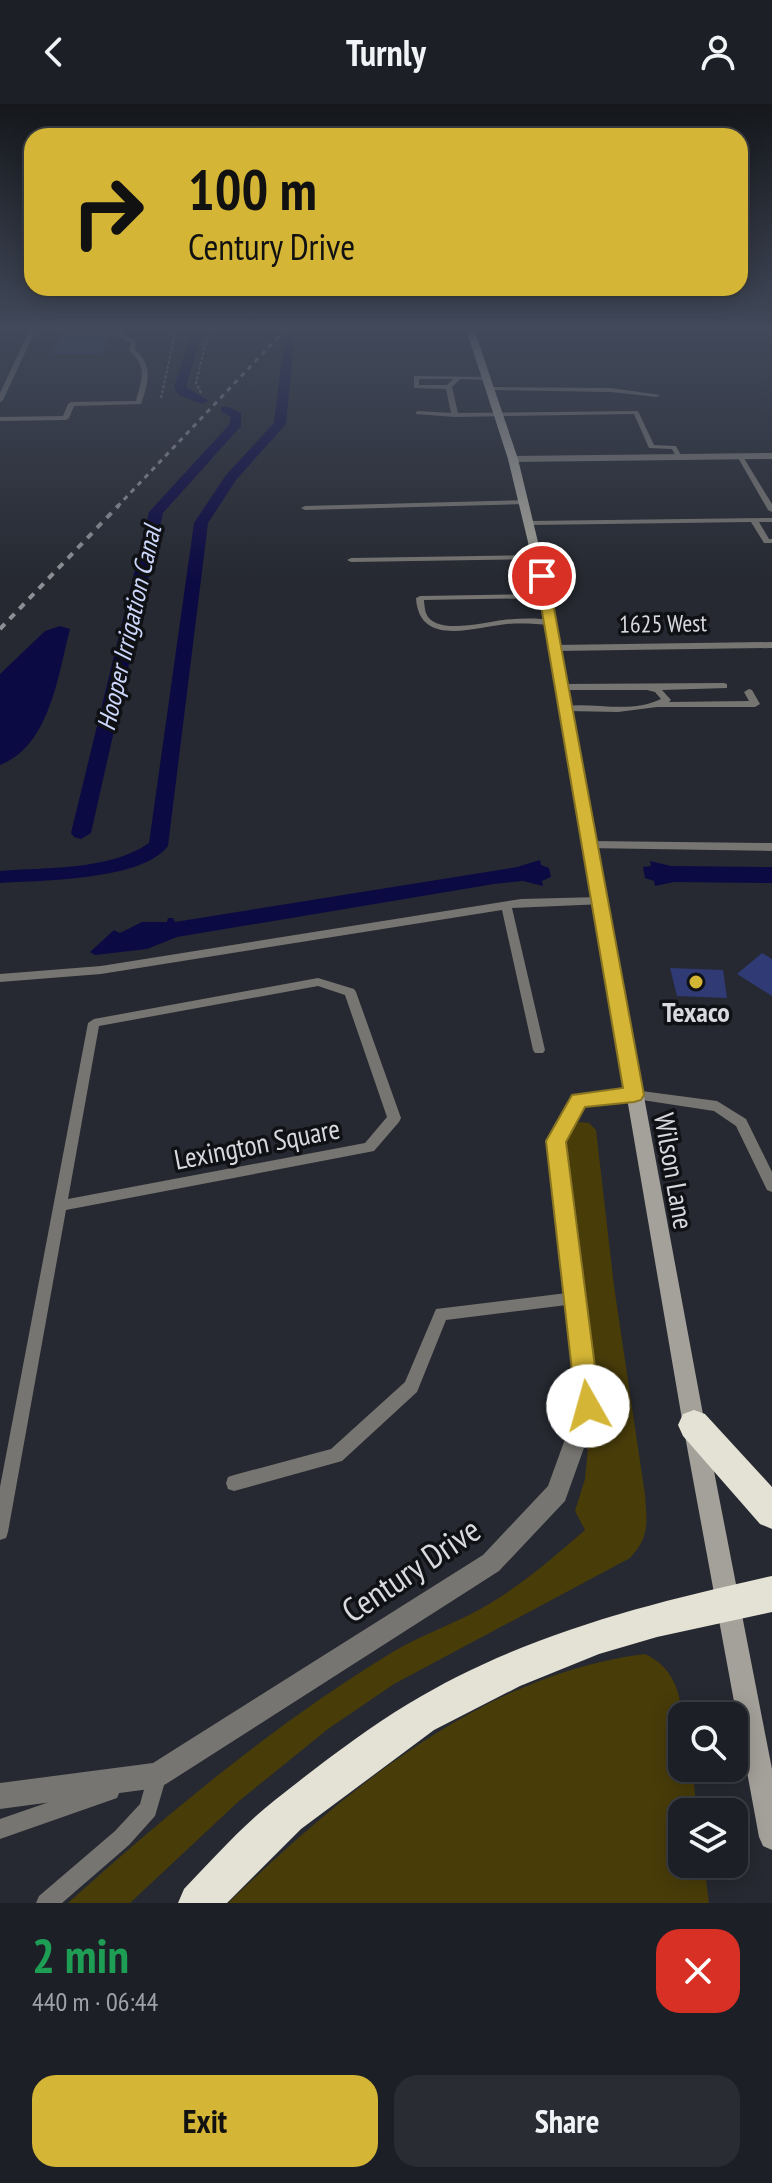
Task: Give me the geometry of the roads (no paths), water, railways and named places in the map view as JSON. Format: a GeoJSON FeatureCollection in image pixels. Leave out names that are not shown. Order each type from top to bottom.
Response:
{"type":"FeatureCollection","features":[{"type":"Feature","properties":{"kind":"highway"},"geometry":{"type":"LineString","coordinates":[[694,1425],[772,1512]]}},
{"type":"Feature","properties":{"kind":"highway"},"geometry":{"type":"LineString","coordinates":[[198,1903],[287,1815],[421,1717],[508,1673],[599,1636],[772,1594]]}},
{"type":"Feature","properties":{"kind":"main road","name":"Wilson Lane"},"geometry":{"type":"LineString","coordinates":[[500,414],[525,502],[551,622],[726,1603],[772,1837]]}},
{"type":"Feature","properties":{"kind":"street"},"geometry":{"type":"LineString","coordinates":[[513,459],[772,456]]}},
{"type":"Feature","properties":{"kind":"street","name":"1625 West"},"geometry":{"type":"LineString","coordinates":[[555,648],[772,645]]}},
{"type":"Feature","properties":{"kind":"street"},"geometry":{"type":"LineString","coordinates":[[590,845],[772,847]]}},
{"type":"Feature","properties":{"kind":"street","name":"Century Drive"},"geometry":{"type":"LineString","coordinates":[[0,1796],[157,1775],[491,1563],[557,1493],[588,1406],[556,1141],[579,1100],[634,1095]]}},
{"type":"Feature","properties":{"kind":"lane"},"geometry":{"type":"LineString","coordinates":[[0,419],[66,418],[68,413]]}},
{"type":"Feature","properties":{"kind":"lane"},"geometry":{"type":"LineString","coordinates":[[418,413],[571,413]]}},
{"type":"Feature","properties":{"kind":"lane"},"geometry":{"type":"LineString","coordinates":[[636,413],[651,447],[674,447],[679,457]]}},
{"type":"Feature","properties":{"kind":"lane"},"geometry":{"type":"LineString","coordinates":[[740,456],[772,510]]}},
{"type":"Feature","properties":{"kind":"lane"},"geometry":{"type":"LineString","coordinates":[[305,508],[525,502]]}},
{"type":"Feature","properties":{"kind":"lane"},"geometry":{"type":"LineString","coordinates":[[530,523],[772,520]]}},
{"type":"Feature","properties":{"kind":"lane"},"geometry":{"type":"LineString","coordinates":[[754,521],[767,541],[772,541]]}},
{"type":"Feature","properties":{"kind":"lane"},"geometry":{"type":"LineString","coordinates":[[351,560],[537,557]]}},
{"type":"Feature","properties":{"kind":"lane"},"geometry":{"type":"LineString","coordinates":[[546,596],[420,598],[419,606],[422,618],[432,626],[447,628],[495,626],[503,622],[551,622]]}},
{"type":"Feature","properties":{"kind":"lane"},"geometry":{"type":"LineString","coordinates":[[563,687],[724,686]]}},
{"type":"Feature","properties":{"kind":"lane"},"geometry":{"type":"LineString","coordinates":[[647,687],[664,694],[666,700],[660,705]]}},
{"type":"Feature","properties":{"kind":"lane"},"geometry":{"type":"LineString","coordinates":[[567,708],[755,704],[749,692]]}},
{"type":"Feature","properties":{"kind":"lane"},"geometry":{"type":"LineString","coordinates":[[0,978],[101,970],[506,905],[600,901]]}},
{"type":"Feature","properties":{"kind":"lane"},"geometry":{"type":"LineString","coordinates":[[506,905],[539,1050]]}},
{"type":"Feature","properties":{"kind":"lane","name":"Lexington Square"},"geometry":{"type":"LineString","coordinates":[[318,982],[350,992],[394,1118],[369,1147],[60,1206],[94,1023],[318,982]]}},
{"type":"Feature","properties":{"kind":"lane"},"geometry":{"type":"LineString","coordinates":[[634,1095],[717,1106],[741,1123],[772,1186]]}},
{"type":"Feature","properties":{"kind":"lane"},"geometry":{"type":"LineString","coordinates":[[0,1532],[60,1206]]}},
{"type":"Feature","properties":{"kind":"lane"},"geometry":{"type":"LineString","coordinates":[[234,1483],[336,1456],[411,1387],[441,1314],[575,1298]]}},
{"type":"Feature","properties":{"kind":"lane"},"geometry":{"type":"LineString","coordinates":[[0,1829],[157,1775]]}},
{"type":"Feature","properties":{"kind":"lane"},"geometry":{"type":"LineString","coordinates":[[46,1903],[122,1838],[148,1809],[157,1775]]}},
{"type":"Feature","properties":{"kind":"waterway","name":"Hooper Irrigation Canal"},"geometry":{"type":"LineString","coordinates":[[81,833],[156,512],[235,426],[237,416],[232,413]]}},
{"type":"Feature","properties":{"kind":"waterway"},"geometry":{"type":"LineString","coordinates":[[0,877],[107,866],[146,855],[158,846],[201,523],[231,478],[280,424],[281,413]]}},
{"type":"Feature","properties":{"kind":"railway"},"geometry":{"type":"LineString","coordinates":[[117,507],[206,413]]}},
{"type":"Feature","properties":{"kind":"railway"},"geometry":{"type":"LineString","coordinates":[[0,629],[119,505]]}},
{"type":"Feature","properties":{"kind":"place","name":"Texaco"},"geometry":{"type":"Point","coordinates":[696,982]}}]}
